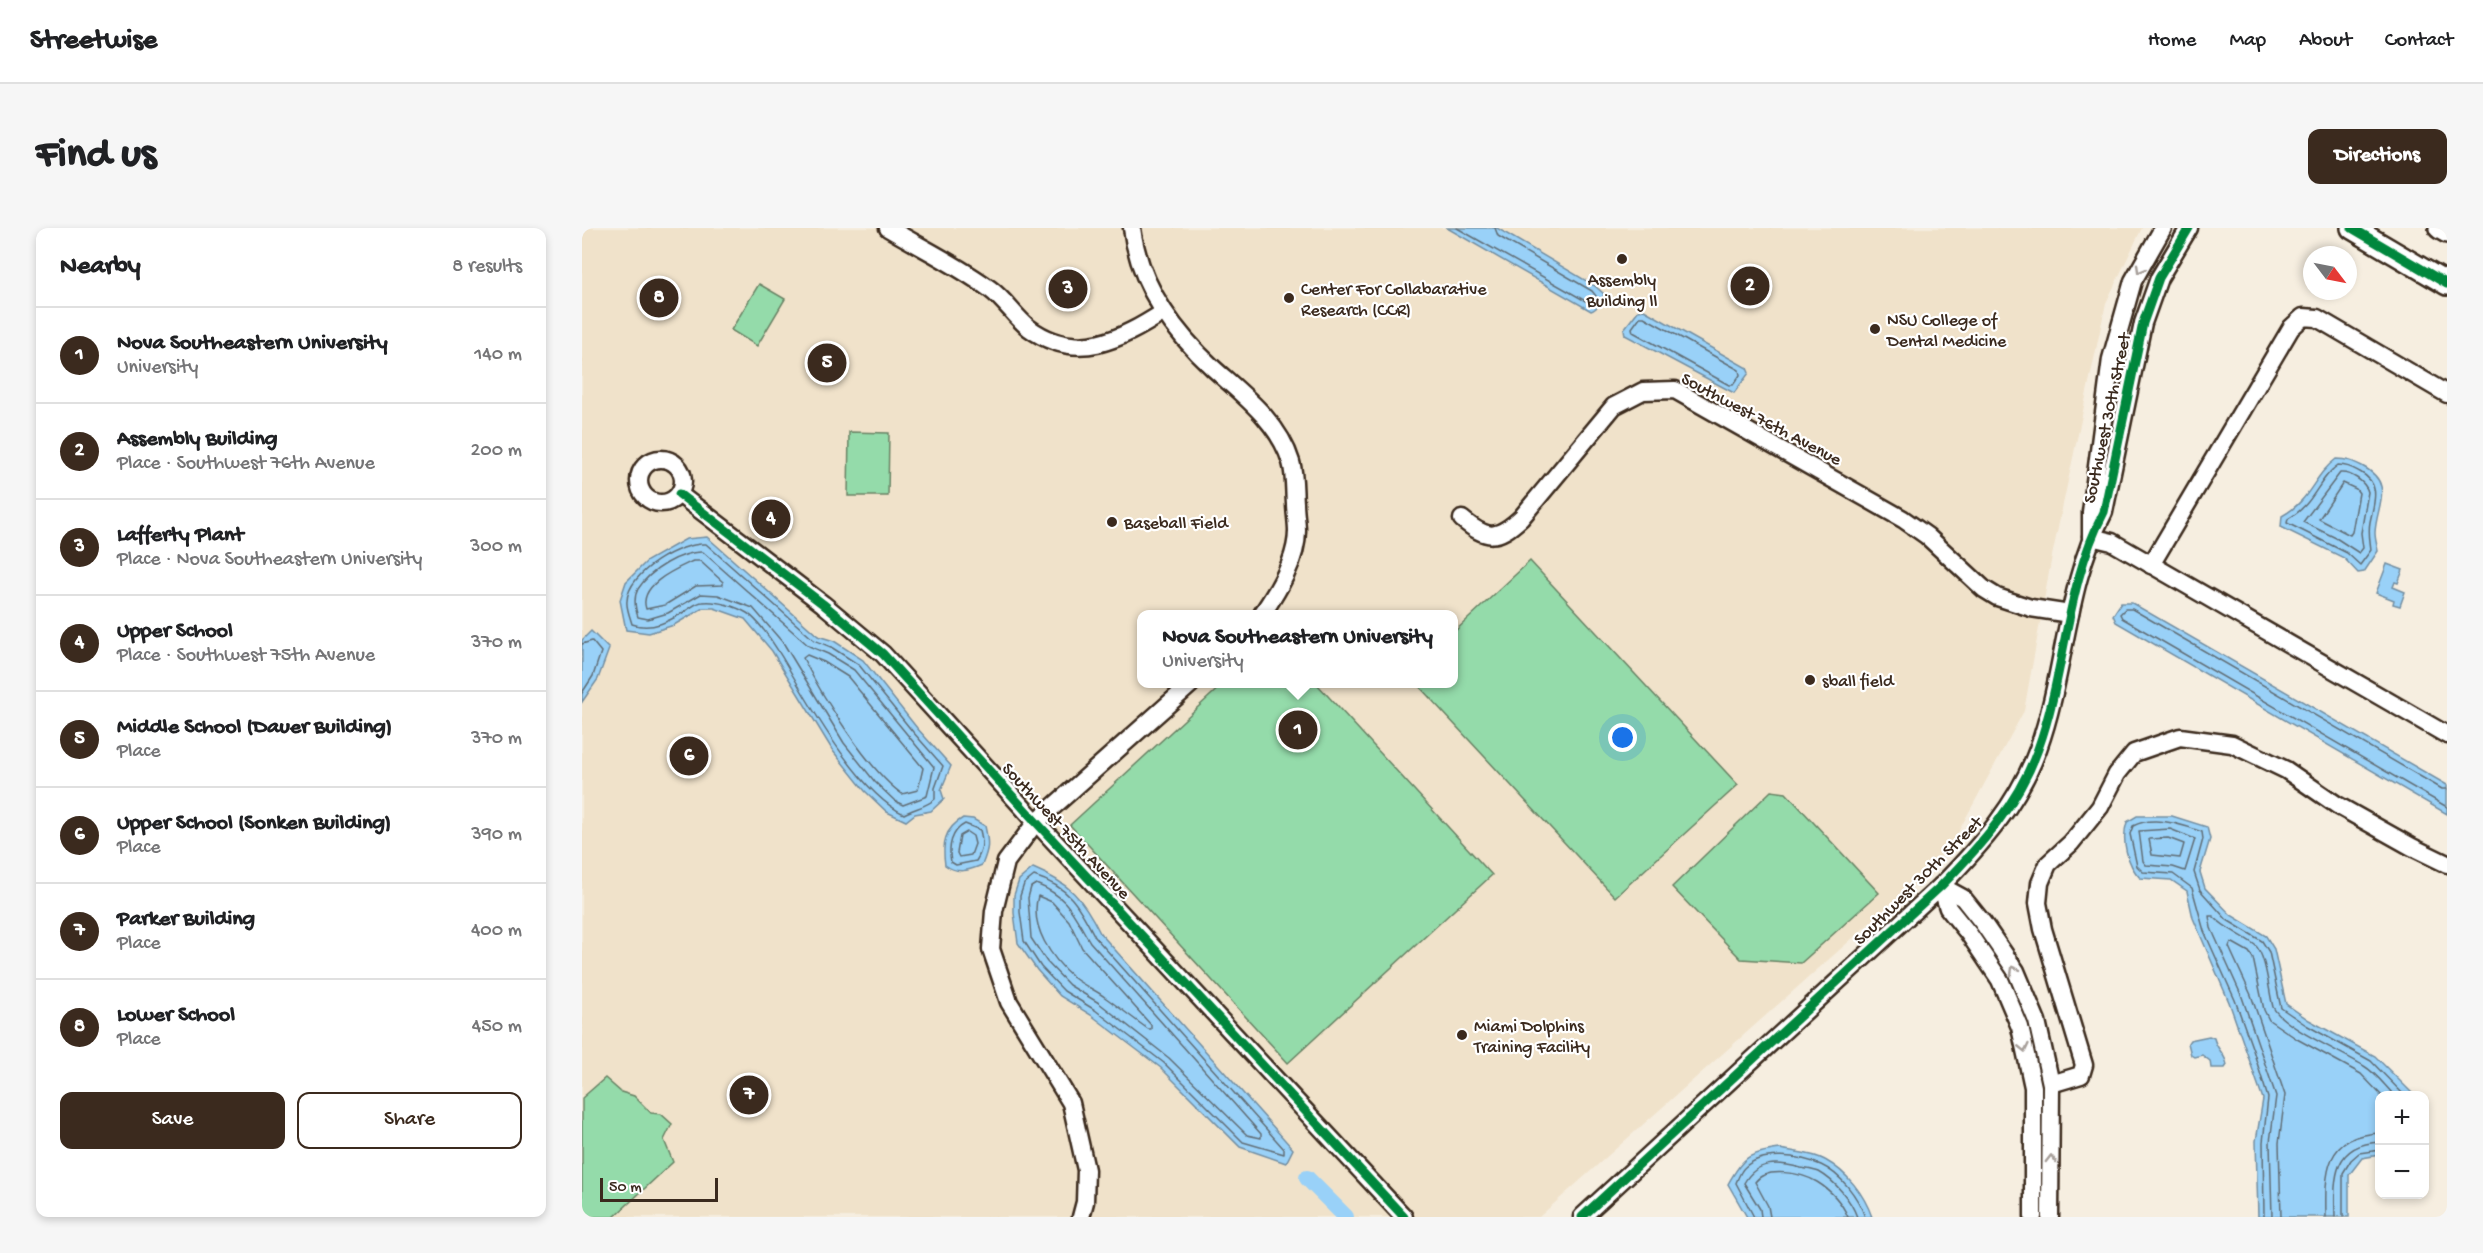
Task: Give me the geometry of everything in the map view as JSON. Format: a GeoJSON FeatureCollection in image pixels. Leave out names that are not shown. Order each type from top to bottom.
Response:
{"type":"FeatureCollection","features":[{"type":"Feature","properties":{"kind":"main road"},"geometry":{"type":"LineString","coordinates":[[2352,228],[2447,284]]}},
{"type":"Feature","properties":{"kind":"main road"},"geometry":{"type":"LineString","coordinates":[[2440,228],[2447,232]]}},
{"type":"Feature","properties":{"kind":"street"},"geometry":{"type":"LineString","coordinates":[[888,228],[989,288],[1029,327],[1058,342],[1087,346],[1107,343],[1164,312]]}},
{"type":"Feature","properties":{"kind":"street"},"geometry":{"type":"LineString","coordinates":[[1132,228],[1146,278],[1164,312],[1184,338],[1251,401],[1275,431],[1291,463],[1297,533],[1293,553],[1279,591],[1266,610]]}},
{"type":"Feature","properties":{"kind":"street","name":"Southwest 30th Street"},"geometry":{"type":"LineString","coordinates":[[2091,537],[2091,512],[2111,359],[2133,281],[2163,228]]}},
{"type":"Feature","properties":{"kind":"street","name":"Southwest 30th Street"},"geometry":{"type":"LineString","coordinates":[[1582,1217],[1941,886],[1979,846],[2003,816],[2030,769],[2046,725],[2070,614],[2091,537],[2104,512],[2143,323],[2159,278],[2189,228]]}},
{"type":"Feature","properties":{"kind":"street"},"geometry":{"type":"LineString","coordinates":[[2151,565],[2291,328],[2303,317],[2317,318],[2447,394]]}},
{"type":"Feature","properties":{"kind":"street","name":"Southwest 76th Avenue"},"geometry":{"type":"LineString","coordinates":[[1461,519],[1478,532],[1491,535],[1506,532],[1521,518],[1614,406],[1643,391],[1675,390],[1903,519],[1927,536],[1984,589],[1997,597],[2031,609],[2070,614]]}},
{"type":"Feature","properties":{"kind":"street","name":"Southwest 75th Avenue"},"geometry":{"type":"LineString","coordinates":[[679,494],[823,604],[883,654],[1036,822],[1404,1217]]}},
{"type":"Feature","properties":{"kind":"street"},"geometry":{"type":"LineString","coordinates":[[2091,537],[2112,542],[2447,735]]}},
{"type":"Feature","properties":{"kind":"street"},"geometry":{"type":"LineString","coordinates":[[1081,1217],[1085,1202],[1086,1170],[1071,1103],[1009,1002],[991,949],[994,911],[1006,862],[1036,822],[1187,688]]}},
{"type":"Feature","properties":{"kind":"street"},"geometry":{"type":"LineString","coordinates":[[2051,1084],[2081,1074],[2084,1065],[2043,929],[2038,903],[2040,883],[2048,864],[2071,843],[2100,807],[2117,774],[2134,753],[2180,736],[2232,744],[2286,770],[2337,805],[2447,864]]}},
{"type":"Feature","properties":{"kind":"street"},"geometry":{"type":"LineString","coordinates":[[1941,886],[1964,898],[1983,923],[2016,971],[2037,1021],[2051,1084],[2050,1217]]}},
{"type":"Feature","properties":{"kind":"street"},"geometry":{"type":"LineString","coordinates":[[1941,886],[1948,908],[1969,934],[2000,980],[2020,1027],[2033,1087],[2032,1217]]}},
{"type":"Feature","properties":{"kind":"shaded area"},"geometry":{"type":"Polygon","coordinates":[[[582,228],[2142,228],[2106,303],[2052,556],[2024,711],[1956,836],[1926,873],[1539,1217],[582,1217],[582,228]]]}},
{"type":"Feature","properties":{"kind":"green space"},"geometry":{"type":"Polygon","coordinates":[[[759,284],[785,299],[757,346],[731,330],[759,284]]]}},
{"type":"Feature","properties":{"kind":"green space"},"geometry":{"type":"Polygon","coordinates":[[[849,432],[889,433],[888,496],[848,496],[849,432]]]}},
{"type":"Feature","properties":{"kind":"green space"},"geometry":{"type":"Polygon","coordinates":[[[1530,561],[1738,785],[1615,897],[1421,688],[1458,688],[1458,628],[1530,561]]]}},
{"type":"Feature","properties":{"kind":"green space"},"geometry":{"type":"Polygon","coordinates":[[[1219,688],[1321,688],[1492,875],[1288,1063],[1070,825],[1219,688]]]}},
{"type":"Feature","properties":{"kind":"green space"},"geometry":{"type":"Polygon","coordinates":[[[1771,791],[1786,793],[1879,893],[1801,963],[1741,959],[1672,887],[1771,791]]]}},
{"type":"Feature","properties":{"kind":"green space"},"geometry":{"type":"Polygon","coordinates":[[[605,1078],[621,1092],[634,1096],[651,1113],[661,1114],[672,1124],[664,1140],[673,1162],[614,1217],[582,1217],[582,1098],[605,1078]]]}},
{"type":"Feature","properties":{"kind":"water"},"geometry":{"type":"Polygon","coordinates":[[[1447,228],[1497,228],[1595,286],[1604,294],[1602,299],[1591,311],[1447,228]]]}},
{"type":"Feature","properties":{"kind":"water"},"geometry":{"type":"Polygon","coordinates":[[[1644,310],[1747,368],[1749,373],[1734,393],[1625,335],[1624,329],[1638,311],[1644,310]]]}},
{"type":"Feature","properties":{"kind":"water"},"geometry":{"type":"Polygon","coordinates":[[[2336,459],[2343,459],[2362,466],[2379,480],[2381,488],[2382,496],[2375,533],[2378,551],[2364,572],[2358,573],[2344,558],[2281,527],[2282,516],[2300,502],[2336,459]]]}},
{"type":"Feature","properties":{"kind":"water"},"geometry":{"type":"Polygon","coordinates":[[[707,537],[818,636],[834,641],[863,660],[917,728],[951,766],[941,790],[944,799],[931,811],[915,814],[906,821],[887,812],[865,791],[833,751],[772,651],[745,619],[714,608],[703,608],[674,625],[649,633],[626,630],[620,600],[626,582],[647,561],[686,539],[707,537]]]}},
{"type":"Feature","properties":{"kind":"water"},"geometry":{"type":"Polygon","coordinates":[[[2387,564],[2403,570],[2398,583],[2395,582],[2393,587],[2405,592],[2400,606],[2393,604],[2394,600],[2376,593],[2387,564]]]}},
{"type":"Feature","properties":{"kind":"water"},"geometry":{"type":"Polygon","coordinates":[[[2121,603],[2132,603],[2447,785],[2447,814],[2116,622],[2113,615],[2121,603]]]}},
{"type":"Feature","properties":{"kind":"water"},"geometry":{"type":"Polygon","coordinates":[[[591,631],[609,649],[598,679],[582,702],[582,640],[591,631]]]}},
{"type":"Feature","properties":{"kind":"water"},"geometry":{"type":"Polygon","coordinates":[[[2137,816],[2172,816],[2207,827],[2210,839],[2200,872],[2205,888],[2231,915],[2266,936],[2274,949],[2286,1004],[2309,1020],[2375,1056],[2410,1091],[2375,1091],[2375,1156],[2362,1158],[2349,1175],[2349,1217],[2258,1217],[2256,1141],[2263,1099],[2229,1002],[2193,918],[2187,891],[2171,880],[2140,878],[2126,852],[2127,822],[2137,816]]]}},
{"type":"Feature","properties":{"kind":"water"},"geometry":{"type":"Polygon","coordinates":[[[963,818],[973,819],[985,826],[988,846],[982,865],[958,871],[945,865],[944,844],[948,832],[963,818]]]}},
{"type":"Feature","properties":{"kind":"water"},"geometry":{"type":"Polygon","coordinates":[[[1033,868],[1066,886],[1081,901],[1100,933],[1293,1149],[1286,1163],[1240,1147],[1161,1068],[1091,1015],[1060,996],[1037,970],[1018,943],[1014,913],[1014,895],[1019,880],[1033,868]]]}},
{"type":"Feature","properties":{"kind":"water"},"geometry":{"type":"Polygon","coordinates":[[[2209,1036],[2214,1038],[2224,1057],[2227,1065],[2225,1068],[2211,1068],[2210,1061],[2202,1055],[2194,1057],[2191,1055],[2188,1043],[2190,1040],[2209,1036]]]}},
{"type":"Feature","properties":{"kind":"water"},"geometry":{"type":"Polygon","coordinates":[[[1780,1149],[1815,1156],[1833,1165],[1854,1184],[1872,1217],[1747,1217],[1728,1184],[1738,1168],[1748,1158],[1760,1152],[1780,1149]]]}},
{"type":"Feature","properties":{"kind":"waterway"},"geometry":{"type":"LineString","coordinates":[[1307,1178],[1346,1217]]}},
{"type":"Feature","properties":{"kind":"cycle path"},"geometry":{"type":"LineString","coordinates":[[1582,1217],[1941,886],[1984,839],[2009,806],[2030,769],[2047,720],[2081,569],[2104,512],[2143,323],[2159,278],[2189,228]]}},
{"type":"Feature","properties":{"kind":"cycle path"},"geometry":{"type":"LineString","coordinates":[[2352,228],[2447,284]]}},
{"type":"Feature","properties":{"kind":"cycle path"},"geometry":{"type":"LineString","coordinates":[[679,494],[823,604],[883,654],[1036,822],[1404,1217]]}},
{"type":"Feature","properties":{"kind":"place","name":"Assembly Building ll"},"geometry":{"type":"Point","coordinates":[1622,259]}},
{"type":"Feature","properties":{"kind":"place","name":"Assembly Building"},"geometry":{"type":"Point","coordinates":[1750,286]}},
{"type":"Feature","properties":{"kind":"place","name":"Lafferty Plant"},"geometry":{"type":"Point","coordinates":[1068,289]}},
{"type":"Feature","properties":{"kind":"place","name":"Lower School"},"geometry":{"type":"Point","coordinates":[659,298]}},
{"type":"Feature","properties":{"kind":"place","name":"Center For Collabarative Research (CCR)"},"geometry":{"type":"Point","coordinates":[1289,298]}},
{"type":"Feature","properties":{"kind":"place","name":"NSU College of Dental Medicine"},"geometry":{"type":"Point","coordinates":[1875,329]}},
{"type":"Feature","properties":{"kind":"place","name":"Middle School (Dauer Building)"},"geometry":{"type":"Point","coordinates":[827,363]}},
{"type":"Feature","properties":{"kind":"place","name":"Upper School"},"geometry":{"type":"Point","coordinates":[771,519]}},
{"type":"Feature","properties":{"kind":"place","name":"Baseball Field"},"geometry":{"type":"Point","coordinates":[1112,522]}},
{"type":"Feature","properties":{"kind":"place","name":"sball field"},"geometry":{"type":"Point","coordinates":[1810,680]}},
{"type":"Feature","properties":{"kind":"place","name":"Nova Southeastern University"},"geometry":{"type":"Point","coordinates":[1298,730]}},
{"type":"Feature","properties":{"kind":"place","name":"Upper School (Sonken Building)"},"geometry":{"type":"Point","coordinates":[689,756]}},
{"type":"Feature","properties":{"kind":"place","name":"Miami Dolphins Training Facility"},"geometry":{"type":"Point","coordinates":[1462,1035]}},
{"type":"Feature","properties":{"kind":"place","name":"Parker Building"},"geometry":{"type":"Point","coordinates":[749,1095]}}]}
